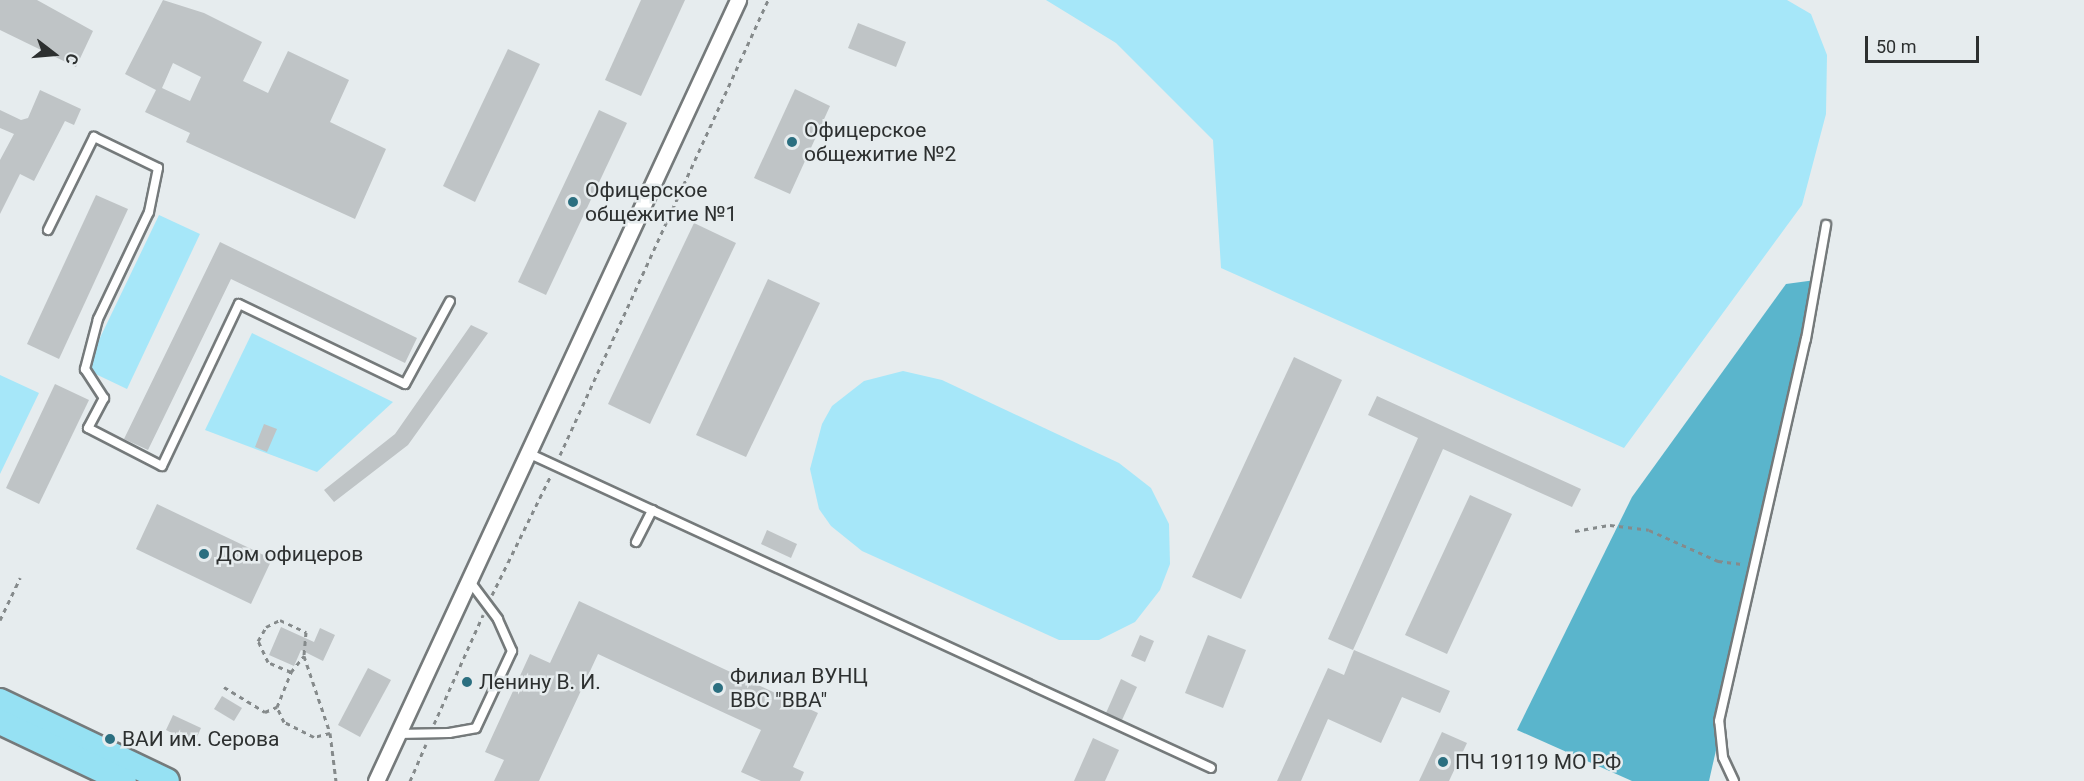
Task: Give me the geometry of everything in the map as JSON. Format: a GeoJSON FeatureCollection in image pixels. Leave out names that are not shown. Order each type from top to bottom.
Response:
{"type":"FeatureCollection","features":[{"type":"Feature","properties":{"kind":"main road"},"geometry":{"type":"LineString","coordinates":[[0,700],[167,781]]}},
{"type":"Feature","properties":{"kind":"main road"},"geometry":{"type":"LineString","coordinates":[[0,722],[124,781]]}},
{"type":"Feature","properties":{"kind":"street"},"geometry":{"type":"LineString","coordinates":[[376,781],[467,578],[738,0]]}},
{"type":"Feature","properties":{"kind":"lane"},"geometry":{"type":"LineString","coordinates":[[48,230],[94,137],[158,168],[149,212],[98,319],[85,369],[104,398],[88,428],[162,466],[239,304],[405,384],[450,301]]}},
{"type":"Feature","properties":{"kind":"lane"},"geometry":{"type":"LineString","coordinates":[[1734,781],[1722,758],[1719,721],[1806,339],[1826,225]]}},
{"type":"Feature","properties":{"kind":"lane"},"geometry":{"type":"LineString","coordinates":[[526,453],[1211,768]]}},
{"type":"Feature","properties":{"kind":"lane"},"geometry":{"type":"LineString","coordinates":[[636,542],[652,510]]}},
{"type":"Feature","properties":{"kind":"lane"},"geometry":{"type":"LineString","coordinates":[[396,734],[430,734],[476,728],[512,651],[488,604],[467,578]]}},
{"type":"Feature","properties":{"kind":"path"},"geometry":{"type":"LineString","coordinates":[[410,781],[488,604],[555,466],[768,0]]}},
{"type":"Feature","properties":{"kind":"path"},"geometry":{"type":"LineString","coordinates":[[1575,531],[1610,525],[1650,530],[1718,561],[1754,566]]}},
{"type":"Feature","properties":{"kind":"path"},"geometry":{"type":"LineString","coordinates":[[0,620],[20,578]]}},
{"type":"Feature","properties":{"kind":"path"},"geometry":{"type":"LineString","coordinates":[[291,672],[267,662],[258,641],[266,627],[280,620],[306,632],[304,656],[330,733],[336,781]]}},
{"type":"Feature","properties":{"kind":"path"},"geometry":{"type":"LineString","coordinates":[[304,656],[291,672],[277,708],[284,722],[314,736],[330,733]]}},
{"type":"Feature","properties":{"kind":"path"},"geometry":{"type":"LineString","coordinates":[[224,687],[265,712],[277,708]]}},
{"type":"Feature","properties":{"kind":"shaded area"},"geometry":{"type":"Polygon","coordinates":[[[1046,0],[1787,0],[1811,14],[1827,55],[1826,114],[1802,205],[1624,448],[1221,268],[1213,140],[1116,43],[1046,0]]]}},
{"type":"Feature","properties":{"kind":"shaded area"},"geometry":{"type":"Polygon","coordinates":[[[159,215],[200,234],[127,389],[85,369],[159,215]]]}},
{"type":"Feature","properties":{"kind":"shaded area"},"geometry":{"type":"Polygon","coordinates":[[[1823,279],[1709,781],[1632,781],[1517,730],[1632,497],[1786,284],[1823,279]]]}},
{"type":"Feature","properties":{"kind":"shaded area"},"geometry":{"type":"Polygon","coordinates":[[[252,333],[393,402],[317,472],[205,430],[252,333]]]}},
{"type":"Feature","properties":{"kind":"shaded area"},"geometry":{"type":"Polygon","coordinates":[[[903,371],[942,380],[1119,463],[1151,488],[1169,524],[1170,564],[1160,590],[1135,622],[1099,640],[1059,640],[862,551],[831,526],[819,509],[810,469],[822,424],[832,406],[864,381],[903,371]]]}},
{"type":"Feature","properties":{"kind":"shaded area"},"geometry":{"type":"Polygon","coordinates":[[[0,375],[39,393],[0,474],[0,375]]]}},
{"type":"Feature","properties":{"kind":"building"},"geometry":{"type":"Polygon","coordinates":[[[0,0],[37,0],[93,31],[76,67],[0,30],[0,0]]]}},
{"type":"Feature","properties":{"kind":"building"},"geometry":{"type":"Polygon","coordinates":[[[163,0],[204,13],[262,42],[243,81],[268,93],[288,51],[349,80],[330,122],[386,149],[355,219],[186,142],[190,133],[145,112],[156,90],[125,74],[163,0]],[[173,63],[162,88],[190,101],[201,77],[173,63]]]}},
{"type":"Feature","properties":{"kind":"building"},"geometry":{"type":"Polygon","coordinates":[[[641,0],[685,0],[641,96],[605,80],[641,0]]]}},
{"type":"Feature","properties":{"kind":"building"},"geometry":{"type":"Polygon","coordinates":[[[858,23],[906,42],[896,67],[848,48],[858,23]]]}},
{"type":"Feature","properties":{"kind":"building"},"geometry":{"type":"Polygon","coordinates":[[[508,49],[540,64],[475,202],[443,186],[508,49]]]}},
{"type":"Feature","properties":{"kind":"building","name":"Офицерское общежитие №2"},"geometry":{"type":"Polygon","coordinates":[[[795,89],[830,106],[790,194],[754,178],[795,89]]]}},
{"type":"Feature","properties":{"kind":"building"},"geometry":{"type":"Polygon","coordinates":[[[40,90],[81,109],[74,125],[65,121],[34,181],[20,174],[0,214],[0,160],[14,134],[0,128],[0,110],[21,120],[28,118],[40,90]]]}},
{"type":"Feature","properties":{"kind":"building","name":"Офицерское общежитие №1"},"geometry":{"type":"Polygon","coordinates":[[[599,110],[627,123],[546,295],[518,282],[599,110]]]}},
{"type":"Feature","properties":{"kind":"building"},"geometry":{"type":"Polygon","coordinates":[[[96,195],[128,209],[59,359],[27,344],[96,195]]]}},
{"type":"Feature","properties":{"kind":"building"},"geometry":{"type":"Polygon","coordinates":[[[694,223],[736,243],[650,424],[608,404],[694,223]]]}},
{"type":"Feature","properties":{"kind":"building"},"geometry":{"type":"Polygon","coordinates":[[[220,242],[417,338],[405,363],[231,279],[148,450],[124,439],[220,242]]]}},
{"type":"Feature","properties":{"kind":"building"},"geometry":{"type":"Polygon","coordinates":[[[768,279],[820,303],[746,457],[696,435],[768,279]]]}},
{"type":"Feature","properties":{"kind":"building"},"geometry":{"type":"Polygon","coordinates":[[[471,325],[488,333],[408,445],[334,502],[324,490],[395,434],[471,325]]]}},
{"type":"Feature","properties":{"kind":"building"},"geometry":{"type":"Polygon","coordinates":[[[1294,357],[1342,380],[1241,599],[1192,577],[1294,357]]]}},
{"type":"Feature","properties":{"kind":"building"},"geometry":{"type":"Polygon","coordinates":[[[55,384],[89,400],[39,504],[6,488],[55,384]]]}},
{"type":"Feature","properties":{"kind":"building"},"geometry":{"type":"Polygon","coordinates":[[[1377,396],[1581,489],[1572,507],[1443,449],[1353,650],[1328,639],[1418,438],[1368,415],[1377,396]]]}},
{"type":"Feature","properties":{"kind":"building"},"geometry":{"type":"Polygon","coordinates":[[[264,424],[277,429],[267,452],[255,447],[264,424]]]}},
{"type":"Feature","properties":{"kind":"building"},"geometry":{"type":"Polygon","coordinates":[[[1470,495],[1512,514],[1447,654],[1405,635],[1470,495]]]}},
{"type":"Feature","properties":{"kind":"building","name":"Дом офицеров"},"geometry":{"type":"Polygon","coordinates":[[[157,504],[272,559],[251,604],[136,549],[157,504]]]}},
{"type":"Feature","properties":{"kind":"building"},"geometry":{"type":"Polygon","coordinates":[[[767,530],[797,544],[791,558],[761,544],[767,530]]]}},
{"type":"Feature","properties":{"kind":"building","name":"Филиал ВУНЦ ВВС \"ВВА\""},"geometry":{"type":"Polygon","coordinates":[[[579,601],[818,713],[793,767],[804,772],[800,781],[761,781],[741,772],[761,730],[598,654],[539,781],[494,781],[504,760],[485,752],[530,654],[550,663],[579,601]]]}},
{"type":"Feature","properties":{"kind":"building"},"geometry":{"type":"Polygon","coordinates":[[[281,627],[314,642],[320,628],[335,635],[323,661],[301,650],[294,666],[269,655],[281,627]]]}},
{"type":"Feature","properties":{"kind":"building"},"geometry":{"type":"Polygon","coordinates":[[[1140,635],[1154,641],[1145,662],[1131,656],[1140,635]]]}},
{"type":"Feature","properties":{"kind":"building"},"geometry":{"type":"Polygon","coordinates":[[[1208,635],[1246,650],[1223,708],[1185,693],[1208,635]]]}},
{"type":"Feature","properties":{"kind":"building"},"geometry":{"type":"Polygon","coordinates":[[[1354,650],[1450,691],[1440,713],[1402,697],[1381,743],[1328,719],[1301,781],[1277,781],[1328,668],[1344,675],[1354,650]]]}},
{"type":"Feature","properties":{"kind":"building"},"geometry":{"type":"Polygon","coordinates":[[[368,668],[391,680],[360,737],[338,725],[368,668]]]}},
{"type":"Feature","properties":{"kind":"building"},"geometry":{"type":"Polygon","coordinates":[[[1121,679],[1137,687],[1122,720],[1106,713],[1121,679]]]}},
{"type":"Feature","properties":{"kind":"building"},"geometry":{"type":"Polygon","coordinates":[[[222,696],[242,708],[234,721],[214,709],[222,696]]]}},
{"type":"Feature","properties":{"kind":"building"},"geometry":{"type":"Polygon","coordinates":[[[173,715],[201,728],[194,744],[166,730],[173,715]]]}},
{"type":"Feature","properties":{"kind":"building","name":"ПЧ 19119 МО РФ"},"geometry":{"type":"Polygon","coordinates":[[[1442,732],[1467,743],[1449,781],[1419,781],[1442,732]]]}},
{"type":"Feature","properties":{"kind":"building"},"geometry":{"type":"Polygon","coordinates":[[[1093,738],[1119,750],[1105,781],[1074,781],[1093,738]]]}},
{"type":"Feature","properties":{"kind":"place","name":"Офицерское общежитие №2"},"geometry":{"type":"Point","coordinates":[792,142]}},
{"type":"Feature","properties":{"kind":"place","name":"Офицерское общежитие №1"},"geometry":{"type":"Point","coordinates":[573,202]}},
{"type":"Feature","properties":{"kind":"place","name":"Дом офицеров"},"geometry":{"type":"Point","coordinates":[204,554]}},
{"type":"Feature","properties":{"kind":"place","name":"Ленину В. И."},"geometry":{"type":"Point","coordinates":[467,682]}},
{"type":"Feature","properties":{"kind":"place","name":"Филиал ВУНЦ ВВС \"ВВА\""},"geometry":{"type":"Point","coordinates":[718,688]}},
{"type":"Feature","properties":{"kind":"place","name":"ВАИ им. Серова"},"geometry":{"type":"Point","coordinates":[110,739]}},
{"type":"Feature","properties":{"kind":"place","name":"ПЧ 19119 МО РФ"},"geometry":{"type":"Point","coordinates":[1443,762]}}]}
